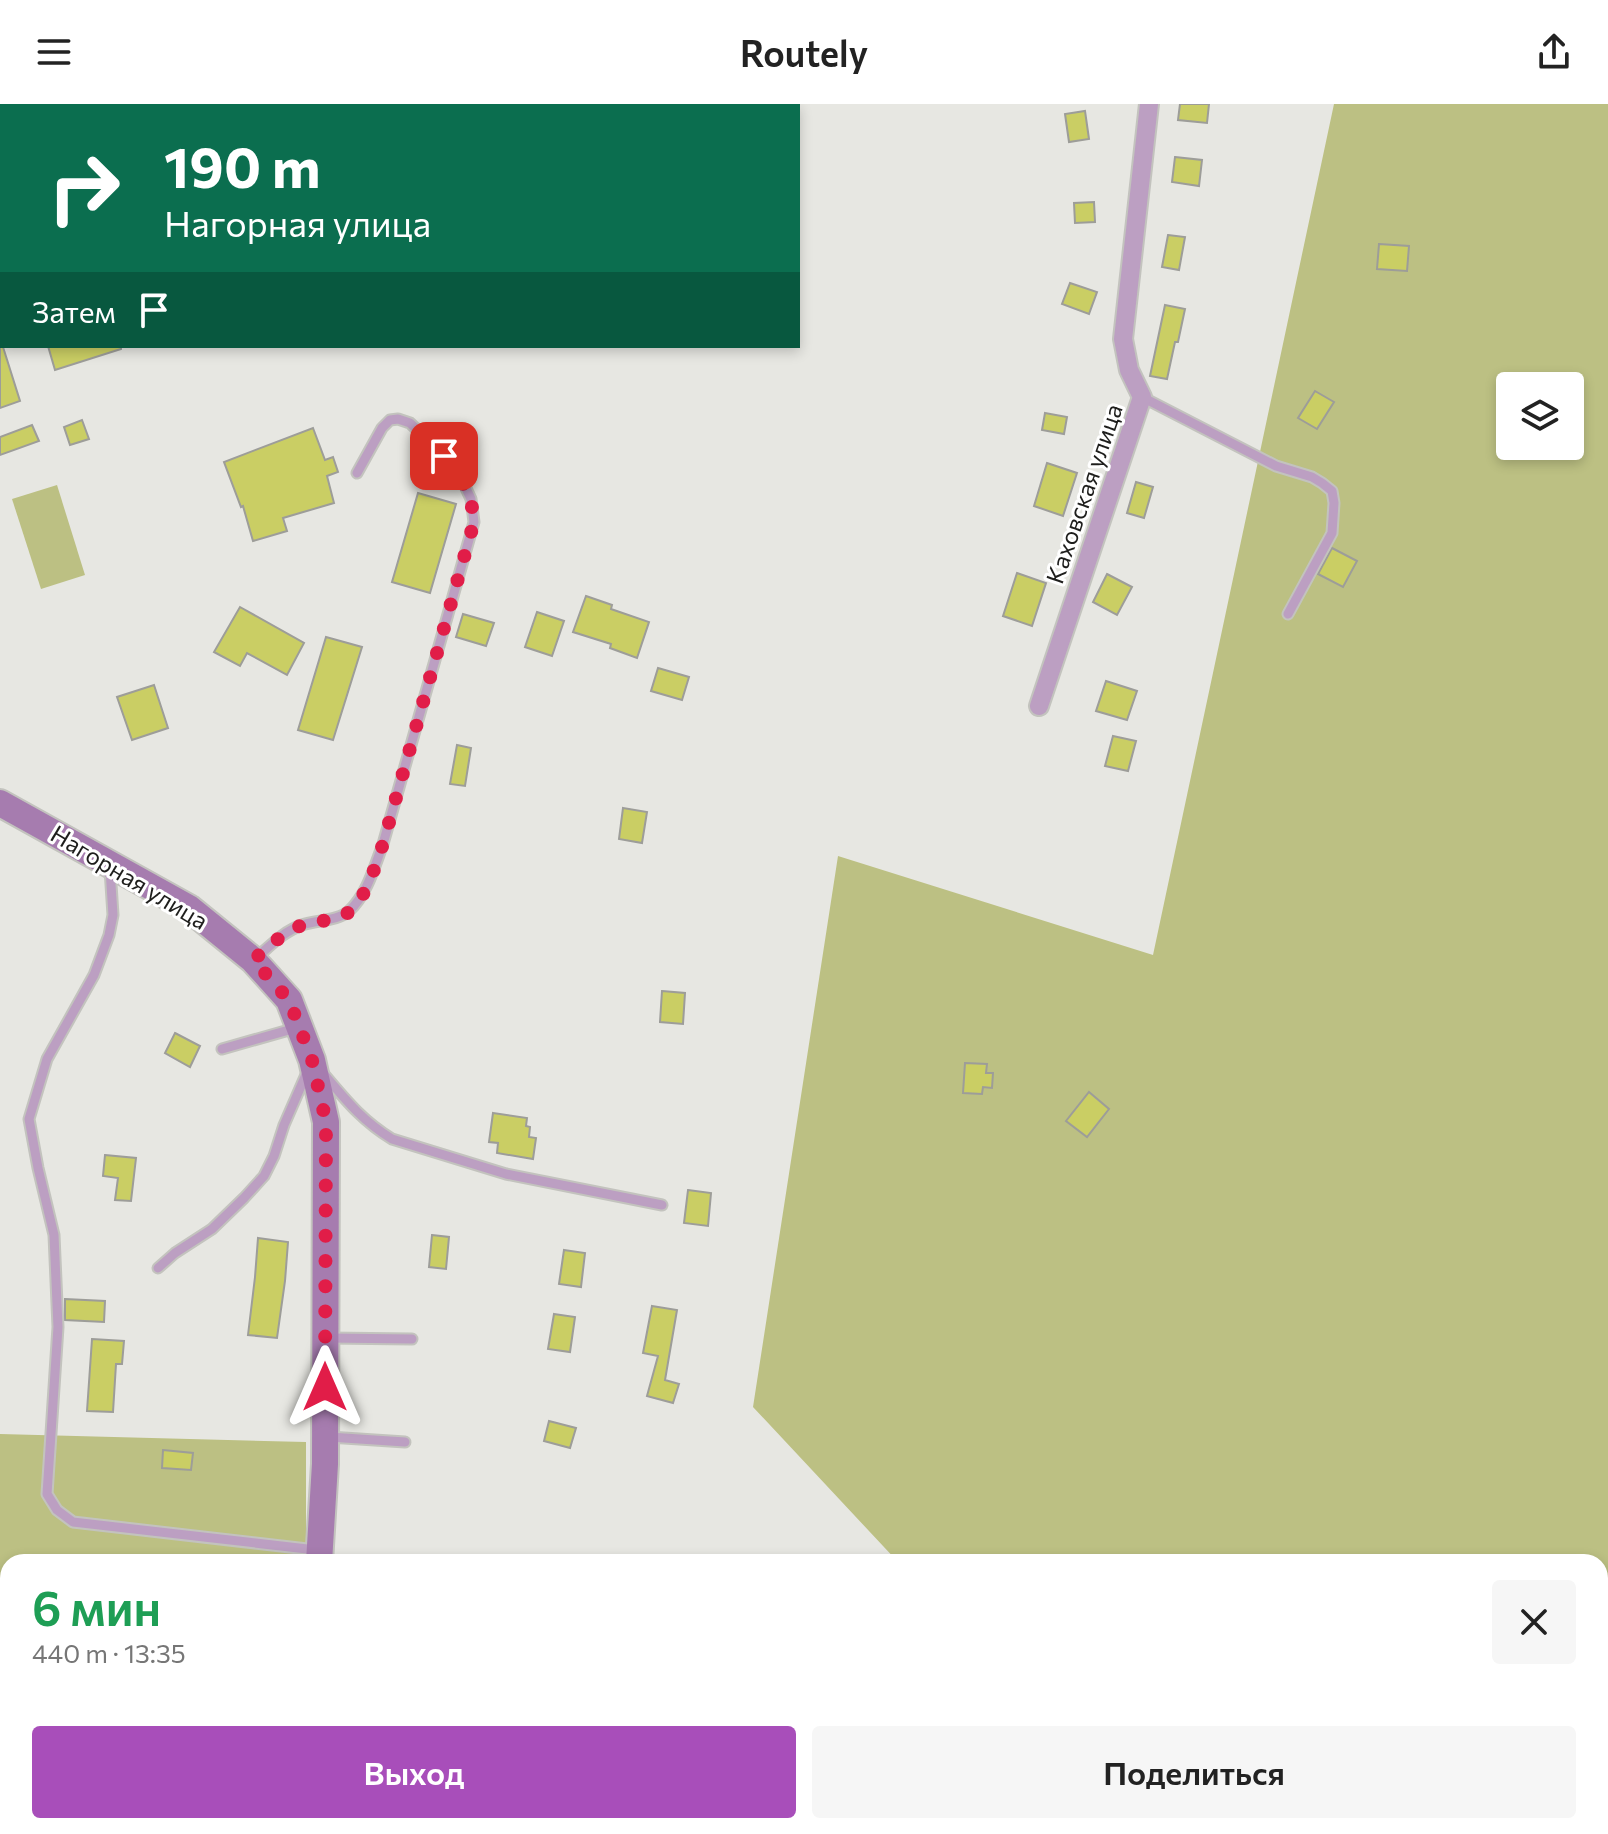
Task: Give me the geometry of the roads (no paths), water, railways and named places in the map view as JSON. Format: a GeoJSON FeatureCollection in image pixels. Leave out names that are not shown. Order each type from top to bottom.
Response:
{"type":"FeatureCollection","features":[{"type":"Feature","properties":{"kind":"main road","name":"Нагорная улица"},"geometry":{"type":"LineString","coordinates":[[0,803],[189,908],[253,960],[289,1000],[312,1060],[326,1122],[325,1437],[319,1554]]}},
{"type":"Feature","properties":{"kind":"street","name":"Каховская улица"},"geometry":{"type":"LineString","coordinates":[[1039,706],[1142,397],[1129,370],[1123,339],[1149,104]]}},
{"type":"Feature","properties":{"kind":"lane"},"geometry":{"type":"LineString","coordinates":[[1142,397],[1276,466],[1312,477],[1332,491],[1332,533],[1288,614]]}},
{"type":"Feature","properties":{"kind":"lane"},"geometry":{"type":"LineString","coordinates":[[253,960],[285,933],[301,925],[347,914],[370,880],[383,844],[474,522],[471,499],[464,484],[444,456],[410,423],[390,420],[382,428],[357,473]]}},
{"type":"Feature","properties":{"kind":"lane"},"geometry":{"type":"LineString","coordinates":[[109,866],[113,915],[109,935],[94,975],[47,1059],[29,1119],[54,1235],[58,1327],[47,1494],[57,1510],[73,1522],[305,1554]]}},
{"type":"Feature","properties":{"kind":"lane"},"geometry":{"type":"LineString","coordinates":[[222,1049],[299,1027]]}},
{"type":"Feature","properties":{"kind":"lane"},"geometry":{"type":"LineString","coordinates":[[158,1268],[212,1229],[264,1176],[312,1060],[360,1117],[392,1139],[506,1174],[662,1205]]}},
{"type":"Feature","properties":{"kind":"lane"},"geometry":{"type":"LineString","coordinates":[[325,1338],[412,1339]]}},
{"type":"Feature","properties":{"kind":"lane"},"geometry":{"type":"LineString","coordinates":[[325,1437],[405,1442]]}}]}
